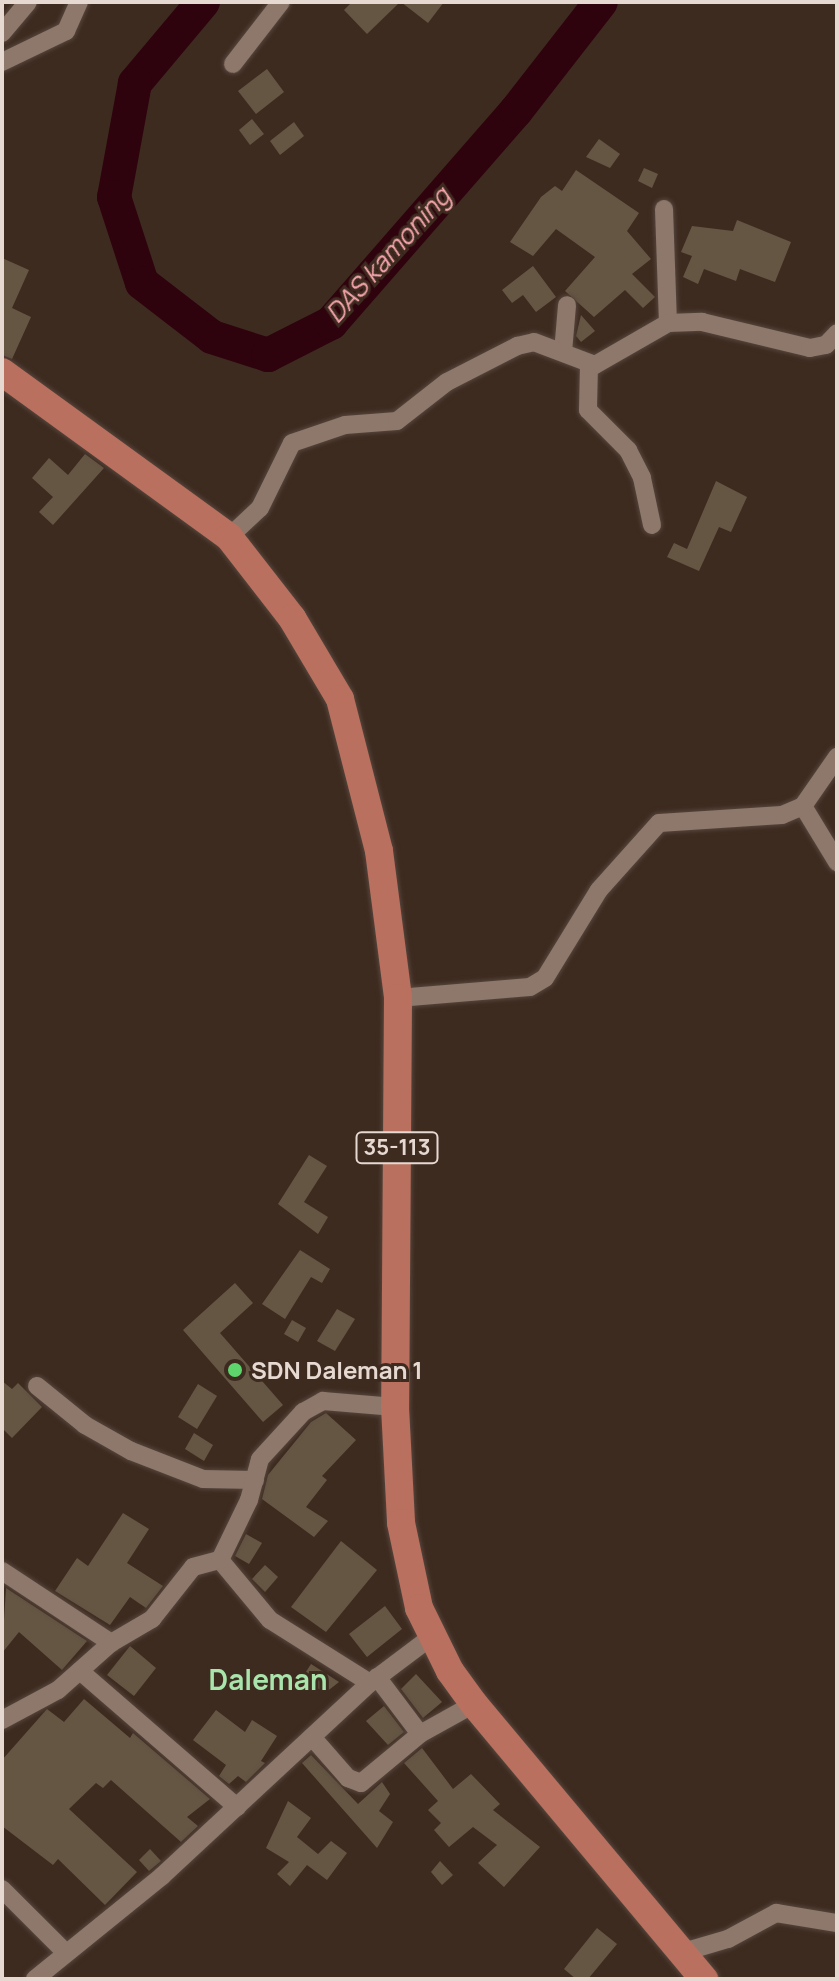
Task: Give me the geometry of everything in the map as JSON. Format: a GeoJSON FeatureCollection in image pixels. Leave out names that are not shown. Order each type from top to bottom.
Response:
{"type":"FeatureCollection","features":[{"type":"Feature","properties":{"kind":"main road","name":"35-113"},"geometry":{"type":"LineString","coordinates":[[2,372],[229,537],[292,618],[340,699],[379,851],[398,998],[395,1407],[401,1523],[419,1608],[431,1637],[474,1704],[704,1979]]}},
{"type":"Feature","properties":{"kind":"street"},"geometry":{"type":"LineString","coordinates":[[2,33],[28,2]]}},
{"type":"Feature","properties":{"kind":"street"},"geometry":{"type":"LineString","coordinates":[[2,62],[66,31],[79,2]]}},
{"type":"Feature","properties":{"kind":"street"},"geometry":{"type":"LineString","coordinates":[[233,64],[281,2]]}},
{"type":"Feature","properties":{"kind":"street"},"geometry":{"type":"LineString","coordinates":[[664,209],[668,323]]}},
{"type":"Feature","properties":{"kind":"street"},"geometry":{"type":"LineString","coordinates":[[563,352],[567,305]]}},
{"type":"Feature","properties":{"kind":"street"},"geometry":{"type":"LineString","coordinates":[[229,537],[260,508],[292,443],[345,425],[397,421],[447,382],[517,346],[534,342],[589,365],[612,359],[668,323],[702,322],[810,348],[826,345],[837,333]]}},
{"type":"Feature","properties":{"kind":"street"},"geometry":{"type":"LineString","coordinates":[[589,365],[588,410],[628,450],[642,478],[652,525]]}},
{"type":"Feature","properties":{"kind":"street"},"geometry":{"type":"LineString","coordinates":[[398,998],[530,987],[545,978],[599,890],[659,823],[772,816],[803,806],[837,757]]}},
{"type":"Feature","properties":{"kind":"street"},"geometry":{"type":"LineString","coordinates":[[803,806],[837,862]]}},
{"type":"Feature","properties":{"kind":"street"},"geometry":{"type":"LineString","coordinates":[[37,1386],[85,1425],[131,1451],[203,1479],[255,1480]]}},
{"type":"Feature","properties":{"kind":"street"},"geometry":{"type":"LineString","coordinates":[[220,1560],[270,1443],[313,1404],[395,1407]]}},
{"type":"Feature","properties":{"kind":"street"},"geometry":{"type":"LineString","coordinates":[[2,1720],[58,1690],[111,1643],[152,1619],[193,1567],[220,1560]]}},
{"type":"Feature","properties":{"kind":"street"},"geometry":{"type":"LineString","coordinates":[[220,1560],[270,1620],[374,1680],[420,1734]]}},
{"type":"Feature","properties":{"kind":"street"},"geometry":{"type":"LineString","coordinates":[[2,1571],[111,1643]]}},
{"type":"Feature","properties":{"kind":"street"},"geometry":{"type":"LineString","coordinates":[[35,1979],[64,1951],[162,1876],[374,1680],[431,1637]]}},
{"type":"Feature","properties":{"kind":"street"},"geometry":{"type":"LineString","coordinates":[[80,1671],[237,1807]]}},
{"type":"Feature","properties":{"kind":"street"},"geometry":{"type":"LineString","coordinates":[[312,1737],[348,1778],[361,1783],[420,1734],[474,1704]]}},
{"type":"Feature","properties":{"kind":"street"},"geometry":{"type":"LineString","coordinates":[[2,1889],[64,1951]]}},
{"type":"Feature","properties":{"kind":"street"},"geometry":{"type":"LineString","coordinates":[[680,1953],[728,1939],[776,1913],[837,1923]]}},
{"type":"Feature","properties":{"kind":"building"},"geometry":{"type":"Polygon","coordinates":[[[352,2],[400,2],[367,34],[344,10],[352,2]]]}},
{"type":"Feature","properties":{"kind":"building"},"geometry":{"type":"Polygon","coordinates":[[[401,2],[444,2],[428,23],[401,2]]]}},
{"type":"Feature","properties":{"kind":"building"},"geometry":{"type":"Polygon","coordinates":[[[267,69],[284,92],[256,114],[238,91],[267,69]]]}},
{"type":"Feature","properties":{"kind":"building"},"geometry":{"type":"Polygon","coordinates":[[[252,119],[264,134],[250,145],[239,130],[252,119]]]}},
{"type":"Feature","properties":{"kind":"building"},"geometry":{"type":"Polygon","coordinates":[[[294,122],[304,136],[280,155],[270,141],[294,122]]]}},
{"type":"Feature","properties":{"kind":"building"},"geometry":{"type":"Polygon","coordinates":[[[599,139],[620,154],[610,168],[586,157],[599,139]]]}},
{"type":"Feature","properties":{"kind":"building"},"geometry":{"type":"Polygon","coordinates":[[[644,168],[658,174],[652,188],[638,181],[644,168]]]}},
{"type":"Feature","properties":{"kind":"building"},"geometry":{"type":"Polygon","coordinates":[[[576,170],[639,213],[627,231],[651,259],[632,274],[655,297],[643,308],[625,290],[594,317],[565,291],[595,257],[556,229],[533,256],[510,242],[541,197],[555,186],[562,191],[576,170]]]}},
{"type":"Feature","properties":{"kind":"building"},"geometry":{"type":"Polygon","coordinates":[[[737,220],[791,242],[775,282],[740,269],[736,281],[704,269],[698,284],[683,277],[692,256],[681,252],[692,226],[733,231],[737,220]]]}},
{"type":"Feature","properties":{"kind":"building"},"geometry":{"type":"Polygon","coordinates":[[[2,258],[29,270],[12,308],[31,317],[12,359],[2,355],[2,258]]]}},
{"type":"Feature","properties":{"kind":"building"},"geometry":{"type":"Polygon","coordinates":[[[533,266],[556,297],[536,312],[523,295],[512,303],[502,290],[533,266]]]}},
{"type":"Feature","properties":{"kind":"building"},"geometry":{"type":"Polygon","coordinates":[[[581,315],[595,331],[581,342],[576,336],[581,315]]]}},
{"type":"Feature","properties":{"kind":"building"},"geometry":{"type":"Polygon","coordinates":[[[85,454],[104,468],[53,525],[39,512],[53,497],[32,478],[49,458],[68,475],[85,454]]]}},
{"type":"Feature","properties":{"kind":"building"},"geometry":{"type":"Polygon","coordinates":[[[716,481],[747,497],[731,532],[719,527],[699,571],[667,557],[674,543],[687,549],[716,481]]]}},
{"type":"Feature","properties":{"kind":"building"},"geometry":{"type":"Polygon","coordinates":[[[309,1155],[327,1166],[304,1202],[328,1217],[318,1234],[278,1204],[309,1155]]]}},
{"type":"Feature","properties":{"kind":"building"},"geometry":{"type":"Polygon","coordinates":[[[300,1250],[330,1269],[322,1283],[311,1277],[285,1319],[262,1304],[300,1250]]]}},
{"type":"Feature","properties":{"kind":"building","name":"SDN Daleman 1"},"geometry":{"type":"Polygon","coordinates":[[[235,1283],[253,1303],[220,1333],[283,1405],[263,1422],[183,1330],[235,1283]]]}},
{"type":"Feature","properties":{"kind":"building"},"geometry":{"type":"Polygon","coordinates":[[[337,1309],[355,1319],[335,1351],[317,1341],[337,1309]]]}},
{"type":"Feature","properties":{"kind":"building"},"geometry":{"type":"Polygon","coordinates":[[[292,1320],[306,1328],[298,1342],[284,1334],[292,1320]]]}},
{"type":"Feature","properties":{"kind":"building"},"geometry":{"type":"Polygon","coordinates":[[[2,1381],[12,1389],[18,1383],[42,1407],[12,1438],[2,1428],[2,1381]]]}},
{"type":"Feature","properties":{"kind":"building"},"geometry":{"type":"Polygon","coordinates":[[[198,1384],[217,1396],[197,1429],[178,1417],[198,1384]]]}},
{"type":"Feature","properties":{"kind":"building"},"geometry":{"type":"Polygon","coordinates":[[[326,1413],[356,1440],[322,1476],[327,1480],[306,1507],[328,1521],[314,1537],[262,1499],[268,1475],[311,1422],[326,1413]]]}},
{"type":"Feature","properties":{"kind":"building"},"geometry":{"type":"Polygon","coordinates":[[[194,1433],[213,1445],[204,1461],[185,1449],[194,1433]]]}},
{"type":"Feature","properties":{"kind":"building"},"geometry":{"type":"Polygon","coordinates":[[[123,1513],[149,1529],[127,1563],[163,1586],[146,1608],[130,1597],[110,1625],[55,1591],[77,1558],[88,1566],[123,1513]]]}},
{"type":"Feature","properties":{"kind":"building"},"geometry":{"type":"Polygon","coordinates":[[[246,1534],[262,1543],[249,1564],[235,1556],[246,1534]]]}},
{"type":"Feature","properties":{"kind":"building"},"geometry":{"type":"Polygon","coordinates":[[[341,1541],[377,1570],[326,1632],[291,1607],[341,1541]]]}},
{"type":"Feature","properties":{"kind":"building"},"geometry":{"type":"Polygon","coordinates":[[[265,1565],[278,1577],[265,1592],[252,1579],[265,1565]]]}},
{"type":"Feature","properties":{"kind":"building"},"geometry":{"type":"Polygon","coordinates":[[[6,1588],[87,1641],[62,1670],[19,1632],[2,1653],[6,1588]]]}},
{"type":"Feature","properties":{"kind":"building"},"geometry":{"type":"Polygon","coordinates":[[[385,1606],[402,1629],[367,1657],[349,1634],[385,1606]]]}},
{"type":"Feature","properties":{"kind":"building"},"geometry":{"type":"Polygon","coordinates":[[[130,1646],[156,1668],[134,1696],[107,1675],[130,1646]]]}},
{"type":"Feature","properties":{"kind":"building"},"geometry":{"type":"Polygon","coordinates":[[[311,1664],[339,1682],[325,1693],[302,1678],[311,1664]]]}},
{"type":"Feature","properties":{"kind":"building"},"geometry":{"type":"Polygon","coordinates":[[[416,1674],[442,1702],[423,1718],[401,1689],[416,1674]]]}},
{"type":"Feature","properties":{"kind":"building"},"geometry":{"type":"Polygon","coordinates":[[[84,1699],[130,1738],[133,1733],[210,1799],[187,1817],[198,1826],[181,1842],[111,1780],[103,1788],[96,1783],[69,1809],[137,1872],[105,1905],[58,1859],[53,1865],[2,1826],[2,1760],[47,1709],[64,1722],[84,1699]]]}},
{"type":"Feature","properties":{"kind":"building"},"geometry":{"type":"Polygon","coordinates":[[[384,1706],[404,1732],[388,1745],[366,1721],[384,1706]]]}},
{"type":"Feature","properties":{"kind":"building"},"geometry":{"type":"Polygon","coordinates":[[[216,1710],[245,1732],[252,1720],[277,1736],[261,1761],[265,1763],[246,1782],[238,1776],[229,1784],[219,1776],[226,1765],[193,1740],[216,1710]]]}},
{"type":"Feature","properties":{"kind":"building"},"geometry":{"type":"Polygon","coordinates":[[[422,1748],[453,1789],[471,1774],[500,1804],[493,1810],[540,1847],[504,1887],[478,1863],[497,1845],[473,1827],[449,1847],[434,1830],[441,1823],[428,1810],[438,1801],[404,1763],[422,1748]]]}},
{"type":"Feature","properties":{"kind":"building"},"geometry":{"type":"Polygon","coordinates":[[[311,1755],[358,1804],[382,1782],[390,1794],[379,1811],[393,1822],[377,1848],[302,1763],[311,1755]]]}},
{"type":"Feature","properties":{"kind":"building"},"geometry":{"type":"Polygon","coordinates":[[[288,1801],[311,1818],[297,1837],[318,1854],[331,1841],[347,1853],[327,1880],[307,1865],[290,1886],[277,1874],[289,1862],[266,1848],[288,1801]]]}},
{"type":"Feature","properties":{"kind":"building"},"geometry":{"type":"Polygon","coordinates":[[[150,1849],[161,1861],[149,1871],[139,1860],[150,1849]]]}},
{"type":"Feature","properties":{"kind":"building"},"geometry":{"type":"Polygon","coordinates":[[[440,1861],[453,1875],[442,1885],[431,1872],[440,1861]]]}},
{"type":"Feature","properties":{"kind":"building"},"geometry":{"type":"Polygon","coordinates":[[[597,1928],[617,1944],[588,1979],[576,1979],[564,1969],[597,1928]]]}},
{"type":"Feature","properties":{"kind":"waterway","name":"DAS kamoning"},"geometry":{"type":"LineString","coordinates":[[203,2],[135,83],[114,197],[142,283],[212,337],[268,355],[331,323],[516,111],[601,2]]}},
{"type":"Feature","properties":{"kind":"place","name":"SDN Daleman 1"},"geometry":{"type":"Point","coordinates":[235,1370]}},
{"type":"Feature","properties":{"kind":"district","name":"Daleman"},"geometry":{"type":"Point","coordinates":[268,1679]}}]}
